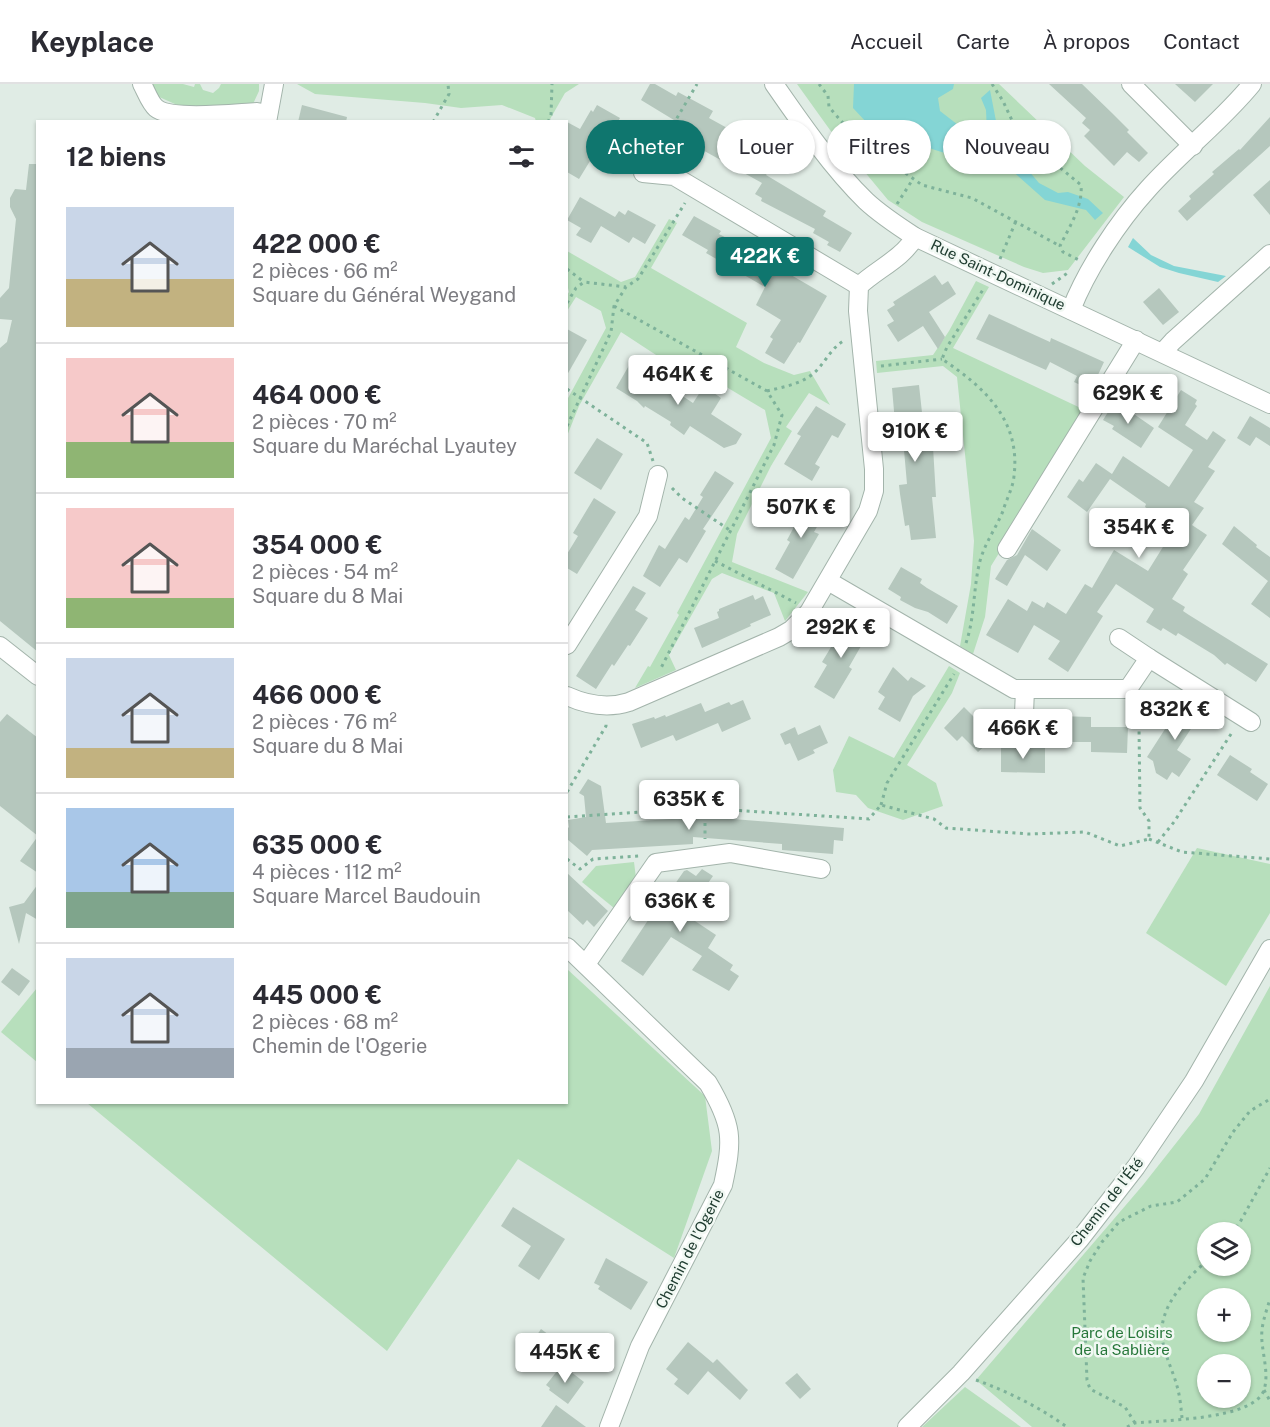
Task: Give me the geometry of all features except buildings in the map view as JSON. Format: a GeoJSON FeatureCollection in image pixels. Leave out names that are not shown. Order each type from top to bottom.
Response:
{"type":"FeatureCollection","features":[{"type":"Feature","properties":{"kind":"street"},"geometry":{"type":"LineString","coordinates":[[141,84],[155,107],[165,112],[187,116],[257,112],[268,118],[274,84]]}},
{"type":"Feature","properties":{"kind":"street","name":"Rue Saint-Dominique"},"geometry":{"type":"LineString","coordinates":[[774,84],[849,183],[887,218],[915,237],[993,274],[1074,302],[1136,340],[1270,404]]}},
{"type":"Feature","properties":{"kind":"street"},"geometry":{"type":"LineString","coordinates":[[1131,84],[1193,146]]}},
{"type":"Feature","properties":{"kind":"street"},"geometry":{"type":"LineString","coordinates":[[1074,302],[1117,226],[1148,188],[1233,108],[1252,84]]}},
{"type":"Feature","properties":{"kind":"street"},"geometry":{"type":"LineString","coordinates":[[653,174],[674,176],[859,286]]}},
{"type":"Feature","properties":{"kind":"street"},"geometry":{"type":"LineString","coordinates":[[568,696],[593,705],[608,706],[629,702],[666,688],[779,637],[791,630],[809,612],[868,511],[874,491],[874,469],[857,296],[859,286],[888,265],[915,237]]}},
{"type":"Feature","properties":{"kind":"street"},"geometry":{"type":"LineString","coordinates":[[1163,352],[1173,340],[1270,254]]}},
{"type":"Feature","properties":{"kind":"street"},"geometry":{"type":"LineString","coordinates":[[1007,549],[1136,340]]}},
{"type":"Feature","properties":{"kind":"street"},"geometry":{"type":"LineString","coordinates":[[568,643],[648,516],[658,475]]}},
{"type":"Feature","properties":{"kind":"street"},"geometry":{"type":"LineString","coordinates":[[828,580],[1014,689],[1128,689],[1149,658]]}},
{"type":"Feature","properties":{"kind":"street"},"geometry":{"type":"LineString","coordinates":[[1119,638],[1247,719]]}},
{"type":"Feature","properties":{"kind":"street"},"geometry":{"type":"LineString","coordinates":[[0,646],[36,674]]}},
{"type":"Feature","properties":{"kind":"street"},"geometry":{"type":"LineString","coordinates":[[1024,714],[1025,689]]}},
{"type":"Feature","properties":{"kind":"street"},"geometry":{"type":"LineString","coordinates":[[586,964],[656,863],[730,853],[821,869]]}},
{"type":"Feature","properties":{"kind":"street","name":"Chemin de l'Ogerie"},"geometry":{"type":"LineString","coordinates":[[568,948],[708,1083],[724,1110],[730,1136],[729,1160],[723,1185],[640,1346],[609,1427]]}},
{"type":"Feature","properties":{"kind":"street","name":"Chemin de l'Été"},"geometry":{"type":"LineString","coordinates":[[908,1427],[961,1373],[1080,1239],[1136,1167],[1194,1081],[1270,948]]}},
{"type":"Feature","properties":{"kind":"path"},"geometry":{"type":"LineString","coordinates":[[434,120],[450,94],[448,84]]}},
{"type":"Feature","properties":{"kind":"path"},"geometry":{"type":"LineString","coordinates":[[549,120],[552,84]]}},
{"type":"Feature","properties":{"kind":"path"},"geometry":{"type":"LineString","coordinates":[[677,120],[698,84]]}},
{"type":"Feature","properties":{"kind":"path"},"geometry":{"type":"LineString","coordinates":[[819,84],[828,96],[830,107],[842,122],[879,154],[922,185],[972,198],[1060,246],[1063,252],[1082,262],[1078,268],[1061,276],[1052,284],[1074,302]]}},
{"type":"Feature","properties":{"kind":"path"},"geometry":{"type":"LineString","coordinates":[[992,84],[1003,101],[1023,144],[1039,158],[1058,166],[1081,185],[1082,195],[1077,210],[1060,246]]}},
{"type":"Feature","properties":{"kind":"path"},"geometry":{"type":"LineString","coordinates":[[887,218],[914,179]]}},
{"type":"Feature","properties":{"kind":"path"},"geometry":{"type":"LineString","coordinates":[[568,424],[611,332],[614,306],[626,286],[638,279],[694,188]]}},
{"type":"Feature","properties":{"kind":"path"},"geometry":{"type":"LineString","coordinates":[[942,359],[947,347],[993,274],[1016,221]]}},
{"type":"Feature","properties":{"kind":"path"},"geometry":{"type":"LineString","coordinates":[[568,270],[584,282],[626,286]]}},
{"type":"Feature","properties":{"kind":"path"},"geometry":{"type":"LineString","coordinates":[[568,301],[576,288],[584,282]]}},
{"type":"Feature","properties":{"kind":"path"},"geometry":{"type":"LineString","coordinates":[[614,306],[767,391],[782,415],[774,446],[661,668],[666,688]]}},
{"type":"Feature","properties":{"kind":"path"},"geometry":{"type":"LineString","coordinates":[[767,391],[794,384],[815,372],[843,340],[860,337]]}},
{"type":"Feature","properties":{"kind":"path"},"geometry":{"type":"LineString","coordinates":[[568,817],[705,808],[869,819],[881,805],[887,783],[952,680],[961,659],[968,638],[980,562],[987,541],[1001,515],[1014,477],[1013,447],[1009,424],[985,394],[971,378],[942,359],[864,369]]}},
{"type":"Feature","properties":{"kind":"path"},"geometry":{"type":"LineString","coordinates":[[568,390],[647,443],[658,475],[682,498],[731,531]]}},
{"type":"Feature","properties":{"kind":"path"},"geometry":{"type":"LineString","coordinates":[[715,561],[787,597],[809,612]]}},
{"type":"Feature","properties":{"kind":"path"},"geometry":{"type":"LineString","coordinates":[[1128,689],[1139,727],[1140,808],[1149,821],[1149,839]]}},
{"type":"Feature","properties":{"kind":"path"},"geometry":{"type":"LineString","coordinates":[[568,790],[606,726],[608,706]]}},
{"type":"Feature","properties":{"kind":"path"},"geometry":{"type":"LineString","coordinates":[[1158,842],[1247,719]]}},
{"type":"Feature","properties":{"kind":"path"},"geometry":{"type":"LineString","coordinates":[[881,805],[934,819],[946,828],[1029,834],[1085,832],[1120,846],[1149,839],[1182,852],[1270,859]]}},
{"type":"Feature","properties":{"kind":"path"},"geometry":{"type":"LineString","coordinates":[[705,808],[705,835]]}},
{"type":"Feature","properties":{"kind":"path"},"geometry":{"type":"LineString","coordinates":[[568,860],[580,869],[593,859],[650,856],[656,863]]}},
{"type":"Feature","properties":{"kind":"path"},"geometry":{"type":"LineString","coordinates":[[1135,1423],[1125,1407],[1089,1389],[1083,1278],[1090,1261],[1119,1222],[1152,1206],[1177,1202],[1205,1179],[1244,1118],[1250,1111],[1270,1099]]}},
{"type":"Feature","properties":{"kind":"path"},"geometry":{"type":"LineString","coordinates":[[1240,1222],[1270,1168]]}},
{"type":"Feature","properties":{"kind":"path"},"geometry":{"type":"LineString","coordinates":[[1182,1418],[1178,1389],[1162,1337],[1164,1319],[1170,1304],[1187,1278],[1197,1269]]}},
{"type":"Feature","properties":{"kind":"path"},"geometry":{"type":"LineString","coordinates":[[1127,1427],[1135,1423],[1212,1416],[1242,1409],[1255,1403],[1264,1390],[1262,1331],[1270,1299]]}},
{"type":"Feature","properties":{"kind":"path"},"geometry":{"type":"LineString","coordinates":[[961,1373],[1046,1412],[1067,1427]]}},
{"type":"Feature","properties":{"kind":"path"},"geometry":{"type":"LineString","coordinates":[[1264,1390],[1270,1401]]}},
{"type":"Feature","properties":{"kind":"green space"},"geometry":{"type":"Polygon","coordinates":[[[147,84],[183,84],[194,87],[195,84],[200,84],[203,90],[213,93],[221,84],[259,84],[259,91],[253,104],[186,109],[157,96],[147,84]]]}},
{"type":"Feature","properties":{"kind":"green space"},"geometry":{"type":"Polygon","coordinates":[[[297,84],[579,84],[565,93],[550,120],[536,120],[502,105],[461,108],[315,94],[297,84]]]}},
{"type":"Feature","properties":{"kind":"green space"},"geometry":{"type":"Polygon","coordinates":[[[797,84],[999,84],[1037,120],[943,120],[943,174],[1071,174],[1071,153],[1124,197],[1068,270],[1043,273],[1024,267],[922,222],[888,200],[866,174],[931,174],[931,120],[827,120],[827,126],[797,84]]]}},
{"type":"Feature","properties":{"kind":"green space"},"geometry":{"type":"Polygon","coordinates":[[[669,219],[677,223],[651,268],[747,323],[736,347],[764,363],[794,375],[810,371],[830,405],[809,393],[786,427],[792,431],[771,466],[737,534],[732,562],[808,592],[785,621],[774,593],[722,573],[712,579],[669,655],[676,670],[635,688],[648,666],[650,667],[679,615],[677,613],[771,438],[765,410],[718,382],[711,391],[621,332],[579,406],[568,434],[568,398],[606,328],[601,311],[576,297],[568,309],[568,252],[621,282],[635,277],[669,219]]]}},
{"type":"Feature","properties":{"kind":"green space"},"geometry":{"type":"Polygon","coordinates":[[[976,281],[989,287],[953,348],[1087,411],[991,566],[985,617],[973,654],[960,646],[971,584],[974,541],[957,377],[943,366],[877,373],[876,361],[933,355],[976,281]]]}},
{"type":"Feature","properties":{"kind":"green space"},"geometry":{"type":"Polygon","coordinates":[[[949,666],[960,673],[952,693],[907,765],[936,783],[943,806],[903,820],[868,808],[856,795],[836,792],[833,770],[849,736],[894,758],[949,666]]]}},
{"type":"Feature","properties":{"kind":"green space"},"geometry":{"type":"Polygon","coordinates":[[[1197,848],[1270,864],[1270,913],[1226,986],[1146,933],[1197,848]]]}},
{"type":"Feature","properties":{"kind":"green space"},"geometry":{"type":"Polygon","coordinates":[[[634,862],[636,878],[614,908],[582,882],[596,866],[634,862]]]}},
{"type":"Feature","properties":{"kind":"green space"},"geometry":{"type":"Polygon","coordinates":[[[568,970],[705,1096],[712,1151],[674,1258],[518,1159],[387,1351],[88,1104],[568,1104],[568,970]]]}},
{"type":"Feature","properties":{"kind":"green space","name":"Parc de Loisirs de la Sablière"},"geometry":{"type":"Polygon","coordinates":[[[1270,986],[1270,1427],[1032,1427],[976,1380],[1143,1185],[1199,1114],[1270,986]]]}},
{"type":"Feature","properties":{"kind":"green space"},"geometry":{"type":"Polygon","coordinates":[[[36,989],[36,1061],[1,1032],[36,989]]]}},
{"type":"Feature","properties":{"kind":"green space"},"geometry":{"type":"Polygon","coordinates":[[[965,1387],[1021,1427],[922,1427],[965,1387]]]}},
{"type":"Feature","properties":{"kind":"water"},"geometry":{"type":"Polygon","coordinates":[[[854,84],[954,84],[953,89],[938,98],[940,111],[952,120],[943,120],[943,152],[931,148],[931,120],[864,120],[853,108],[854,84]]]}},
{"type":"Feature","properties":{"kind":"water"},"geometry":{"type":"Polygon","coordinates":[[[990,90],[996,120],[986,120],[986,110],[981,98],[990,90]]]}},
{"type":"Feature","properties":{"kind":"water"},"geometry":{"type":"Polygon","coordinates":[[[1016,174],[1031,174],[1039,183],[1058,193],[1068,192],[1088,199],[1103,213],[1095,220],[1086,210],[1045,200],[1016,174]]]}},
{"type":"Feature","properties":{"kind":"water"},"geometry":{"type":"Polygon","coordinates":[[[1133,238],[1151,255],[1174,266],[1226,276],[1218,282],[1160,267],[1128,247],[1133,238]]]}}]}
